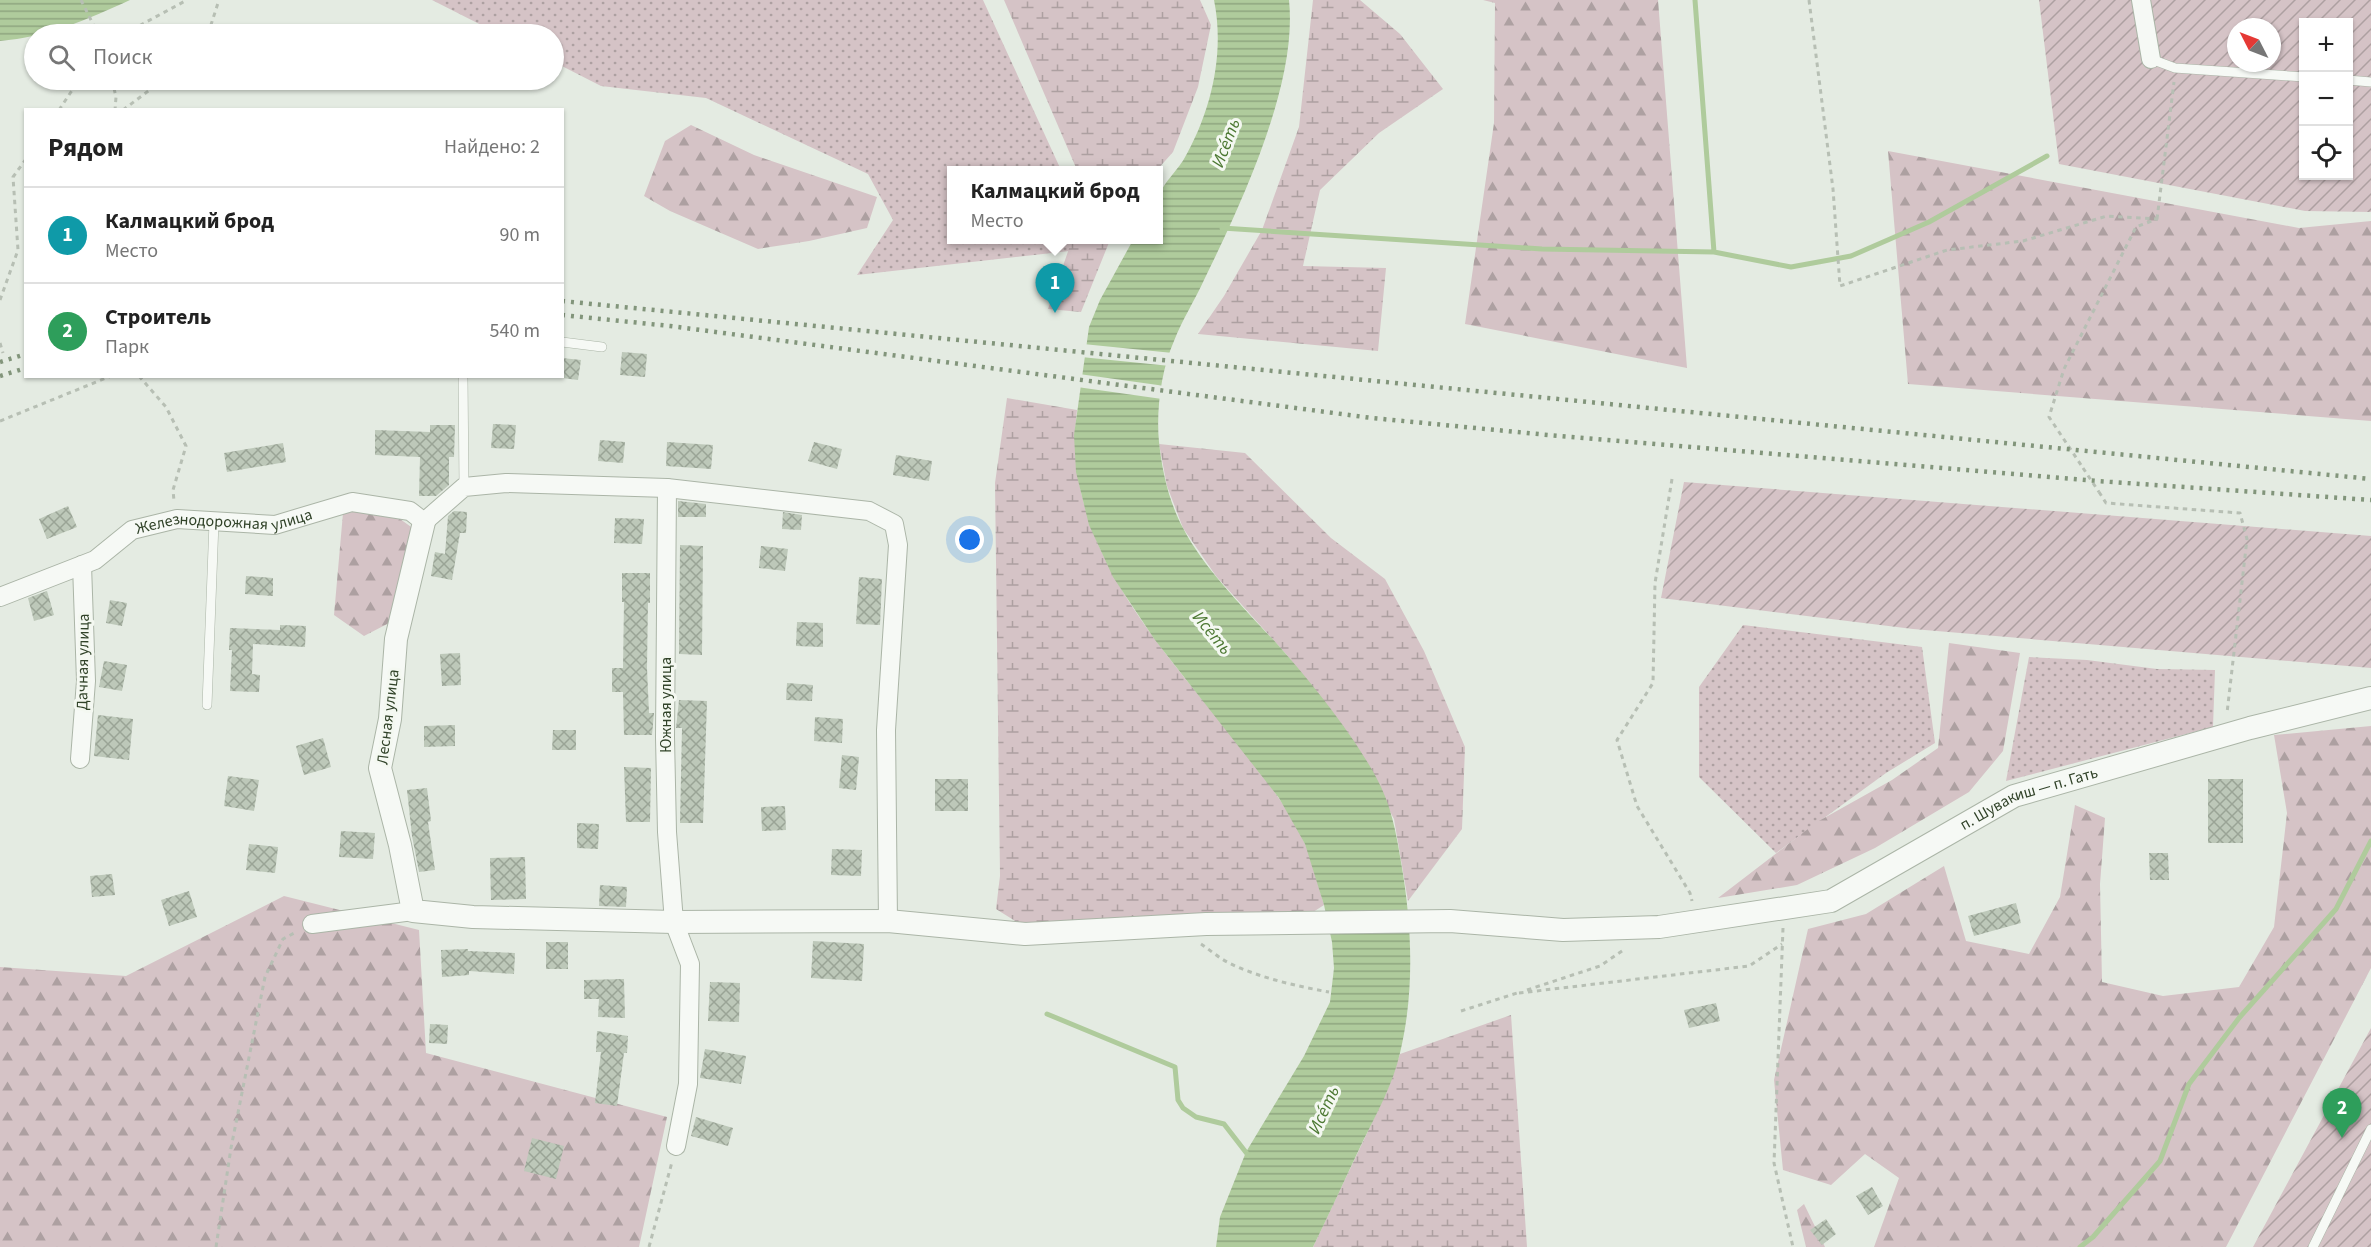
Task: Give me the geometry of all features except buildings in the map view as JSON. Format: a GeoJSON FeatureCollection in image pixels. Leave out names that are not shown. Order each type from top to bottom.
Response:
{"type":"FeatureCollection","features":[{"type":"Feature","properties":{"kind":"street"},"geometry":{"type":"LineString","coordinates":[[2141,0],[2151,59]]}},
{"type":"Feature","properties":{"kind":"street"},"geometry":{"type":"LineString","coordinates":[[424,522],[464,487],[506,483],[667,488],[869,511],[894,524],[898,545],[885,730],[888,921]]}},
{"type":"Feature","properties":{"kind":"street","name":"Южная улица"},"geometry":{"type":"LineString","coordinates":[[667,488],[665,737],[668,832],[674,922],[690,964],[688,1084],[676,1146]]}},
{"type":"Feature","properties":{"kind":"street","name":"Железнодорожная улица"},"geometry":{"type":"LineString","coordinates":[[0,597],[95,560],[132,530],[177,519],[275,525],[352,502],[410,512],[424,522]]}},
{"type":"Feature","properties":{"kind":"street","name":"Лесная улица"},"geometry":{"type":"LineString","coordinates":[[412,911],[400,845],[380,768],[390,719],[396,639],[424,522]]}},
{"type":"Feature","properties":{"kind":"street","name":"Дачная улица"},"geometry":{"type":"LineString","coordinates":[[80,759],[86,681],[82,565]]}},
{"type":"Feature","properties":{"kind":"street","name":"п. Шувакиш — п. Гать"},"geometry":{"type":"LineString","coordinates":[[412,911],[472,917],[674,922],[888,921],[1025,934],[1296,923],[1450,921],[1563,930],[1659,927],[1831,901],[2014,796],[2225,735],[2371,698]]}},
{"type":"Feature","properties":{"kind":"street"},"geometry":{"type":"LineString","coordinates":[[312,924],[412,911]]}},
{"type":"Feature","properties":{"kind":"lane"},"geometry":{"type":"LineString","coordinates":[[2151,59],[2175,68],[2299,77]]}},
{"type":"Feature","properties":{"kind":"lane"},"geometry":{"type":"LineString","coordinates":[[2353,81],[2371,82]]}},
{"type":"Feature","properties":{"kind":"lane"},"geometry":{"type":"LineString","coordinates":[[564,342],[602,347]]}},
{"type":"Feature","properties":{"kind":"lane"},"geometry":{"type":"LineString","coordinates":[[463,378],[464,487]]}},
{"type":"Feature","properties":{"kind":"lane"},"geometry":{"type":"LineString","coordinates":[[207,705],[214,522]]}},
{"type":"Feature","properties":{"kind":"lane"},"geometry":{"type":"LineString","coordinates":[[2313,1247],[2371,1129]]}},
{"type":"Feature","properties":{"kind":"path"},"geometry":{"type":"LineString","coordinates":[[81,0],[93,24]]}},
{"type":"Feature","properties":{"kind":"path"},"geometry":{"type":"LineString","coordinates":[[143,24],[187,0]]}},
{"type":"Feature","properties":{"kind":"path"},"geometry":{"type":"LineString","coordinates":[[211,24],[219,0]]}},
{"type":"Feature","properties":{"kind":"path"},"geometry":{"type":"LineString","coordinates":[[1809,0],[1833,189],[1840,286],[1947,250],[2023,241],[2107,216],[2157,219]]}},
{"type":"Feature","properties":{"kind":"path"},"geometry":{"type":"LineString","coordinates":[[2157,219],[2175,68]]}},
{"type":"Feature","properties":{"kind":"path"},"geometry":{"type":"LineString","coordinates":[[60,108],[72,90]]}},
{"type":"Feature","properties":{"kind":"path"},"geometry":{"type":"LineString","coordinates":[[114,90],[115,108]]}},
{"type":"Feature","properties":{"kind":"path"},"geometry":{"type":"LineString","coordinates":[[126,108],[150,90]]}},
{"type":"Feature","properties":{"kind":"path"},"geometry":{"type":"LineString","coordinates":[[0,300],[18,250],[13,177],[24,162]]}},
{"type":"Feature","properties":{"kind":"path"},"geometry":{"type":"LineString","coordinates":[[2157,219],[2136,227],[2064,369],[2049,417],[2106,503],[2240,513],[2247,539],[2225,735]]}},
{"type":"Feature","properties":{"kind":"path"},"geometry":{"type":"LineString","coordinates":[[0,343],[3,353]]}},
{"type":"Feature","properties":{"kind":"path"},"geometry":{"type":"LineString","coordinates":[[0,421],[106,378]]}},
{"type":"Feature","properties":{"kind":"path"},"geometry":{"type":"LineString","coordinates":[[141,378],[166,407],[186,447],[173,490],[177,519]]}},
{"type":"Feature","properties":{"kind":"path"},"geometry":{"type":"LineString","coordinates":[[1672,479],[1655,583],[1653,683],[1617,740],[1637,807],[1690,893],[1698,920]]}},
{"type":"Feature","properties":{"kind":"path"},"geometry":{"type":"LineString","coordinates":[[1784,908],[1774,1163],[1793,1247]]}},
{"type":"Feature","properties":{"kind":"path"},"geometry":{"type":"LineString","coordinates":[[216,1247],[231,1148],[265,977],[283,939],[312,924]]}},
{"type":"Feature","properties":{"kind":"path"},"geometry":{"type":"LineString","coordinates":[[1175,927],[1229,962],[1300,987],[1329,992]]}},
{"type":"Feature","properties":{"kind":"path"},"geometry":{"type":"LineString","coordinates":[[1519,993],[1749,966],[1782,944]]}},
{"type":"Feature","properties":{"kind":"path"},"geometry":{"type":"LineString","coordinates":[[1461,1011],[1600,966],[1630,947]]}},
{"type":"Feature","properties":{"kind":"path"},"geometry":{"type":"LineString","coordinates":[[649,1247],[676,1146]]}},
{"type":"Feature","properties":{"kind":"green space"},"geometry":{"type":"Polygon","coordinates":[[[432,0],[983,0],[1059,166],[947,166],[947,244],[1094,244],[1096,248],[857,275],[893,220],[868,174],[706,98],[601,86],[564,67],[564,24],[479,24],[432,0]]]}},
{"type":"Feature","properties":{"kind":"green space"},"geometry":{"type":"Polygon","coordinates":[[[1004,0],[1200,0],[1211,25],[1198,87],[1173,152],[1161,166],[1075,166],[1004,0]]]}},
{"type":"Feature","properties":{"kind":"green space"},"geometry":{"type":"Polygon","coordinates":[[[1313,0],[1360,0],[1400,34],[1443,89],[1379,133],[1320,190],[1303,266],[1386,268],[1378,351],[1198,334],[1224,296],[1262,230],[1299,127],[1313,0]]]}},
{"type":"Feature","properties":{"kind":"green space"},"geometry":{"type":"Polygon","coordinates":[[[1483,0],[1658,0],[1687,368],[1465,324],[1494,123],[1495,3],[1483,0]]]}},
{"type":"Feature","properties":{"kind":"green space"},"geometry":{"type":"Polygon","coordinates":[[[2039,0],[2371,0],[2371,212],[2305,211],[2059,164],[2039,0]]]}},
{"type":"Feature","properties":{"kind":"green space"},"geometry":{"type":"Polygon","coordinates":[[[691,125],[754,155],[877,197],[867,228],[758,249],[670,211],[644,196],[665,141],[691,125]]]}},
{"type":"Feature","properties":{"kind":"green space"},"geometry":{"type":"Polygon","coordinates":[[[1888,151],[2299,228],[2371,221],[2371,421],[1908,384],[1888,151]]]}},
{"type":"Feature","properties":{"kind":"green space"},"geometry":{"type":"Polygon","coordinates":[[[1071,244],[1108,244],[1081,312],[1048,309],[1071,244]]]}},
{"type":"Feature","properties":{"kind":"green space"},"geometry":{"type":"Polygon","coordinates":[[[1007,398],[1077,410],[1077,467],[1089,520],[1111,571],[1140,618],[1278,797],[1308,851],[1324,905],[1296,923],[1025,927],[996,909],[1000,876],[995,483],[1007,398]]]}},
{"type":"Feature","properties":{"kind":"green space"},"geometry":{"type":"Polygon","coordinates":[[[1159,444],[1245,453],[1331,538],[1385,579],[1424,651],[1465,747],[1462,829],[1408,901],[1394,819],[1348,733],[1286,654],[1216,576],[1183,528],[1167,486],[1159,444]]]}},
{"type":"Feature","properties":{"kind":"green space"},"geometry":{"type":"Polygon","coordinates":[[[1684,482],[2371,536],[2371,668],[1913,629],[1661,598],[1684,482]]]}},
{"type":"Feature","properties":{"kind":"green space"},"geometry":{"type":"Polygon","coordinates":[[[386,509],[414,529],[391,622],[364,636],[334,615],[343,513],[386,509]]]}},
{"type":"Feature","properties":{"kind":"green space"},"geometry":{"type":"Polygon","coordinates":[[[1743,625],[1922,647],[1935,743],[1886,773],[1776,853],[1699,777],[1699,687],[1743,625]]]}},
{"type":"Feature","properties":{"kind":"green space"},"geometry":{"type":"Polygon","coordinates":[[[1949,643],[2020,653],[2003,751],[1969,792],[1875,848],[1797,885],[1718,898],[1817,822],[1892,780],[1938,748],[1949,643]]]}},
{"type":"Feature","properties":{"kind":"green space"},"geometry":{"type":"Polygon","coordinates":[[[2029,657],[2087,660],[2157,669],[2215,670],[2213,727],[2006,781],[2029,657]]]}},
{"type":"Feature","properties":{"kind":"green space"},"geometry":{"type":"Polygon","coordinates":[[[2371,726],[2371,968],[2226,1247],[1874,1247],[1899,1178],[1865,1154],[1831,1185],[1783,1170],[1774,1080],[1808,929],[1866,914],[1944,866],[1966,941],[2029,954],[2060,897],[2075,805],[2105,818],[2100,884],[2102,982],[2163,996],[2239,987],[2274,927],[2287,813],[2274,735],[2371,726]]]}},
{"type":"Feature","properties":{"kind":"green space"},"geometry":{"type":"Polygon","coordinates":[[[284,896],[419,930],[426,1053],[667,1117],[639,1247],[0,1247],[0,967],[126,976],[284,896]]]}},
{"type":"Feature","properties":{"kind":"green space"},"geometry":{"type":"Polygon","coordinates":[[[1511,1015],[1527,1247],[1313,1247],[1387,1091],[1400,1054],[1511,1015]]]}},
{"type":"Feature","properties":{"kind":"green space"},"geometry":{"type":"Polygon","coordinates":[[[2371,1028],[2371,1247],[2253,1247],[2371,1028]]]}},
{"type":"Feature","properties":{"kind":"green space"},"geometry":{"type":"Polygon","coordinates":[[[1804,1204],[1825,1247],[1806,1247],[1797,1210],[1804,1204]]]}},
{"type":"Feature","properties":{"kind":"water"},"geometry":{"type":"Polygon","coordinates":[[[0,0],[130,0],[71,24],[24,24],[24,38],[0,41],[0,0]]]}},
{"type":"Feature","properties":{"kind":"water","name":"Исе́ть"},"geometry":{"type":"Polygon","coordinates":[[[1214,0],[1289,0],[1289,33],[1285,68],[1264,143],[1234,216],[1177,333],[1166,365],[1160,391],[1158,417],[1164,475],[1178,518],[1202,559],[1317,691],[1355,743],[1376,777],[1386,797],[1395,829],[1408,910],[1410,981],[1405,1029],[1397,1065],[1384,1098],[1313,1247],[1216,1247],[1220,1217],[1246,1152],[1304,1056],[1330,1002],[1334,968],[1332,942],[1324,905],[1305,844],[1279,798],[1155,640],[1113,577],[1089,525],[1076,472],[1074,435],[1089,327],[1100,300],[1131,244],[1163,244],[1163,188],[1184,159],[1202,122],[1216,62],[1217,20],[1214,0]]]}},
{"type":"Feature","properties":{"kind":"pier"},"geometry":{"type":"Polygon","coordinates":[[[1083,344],[1173,353],[1170,366],[1081,357],[1083,344]]]}},
{"type":"Feature","properties":{"kind":"pier"},"geometry":{"type":"Polygon","coordinates":[[[1079,374],[1165,386],[1162,399],[1077,387],[1079,374]]]}},
{"type":"Feature","properties":{"kind":"waterway"},"geometry":{"type":"LineString","coordinates":[[1695,0],[1714,252],[1791,267],[1851,256],[1929,222],[2047,156]]}},
{"type":"Feature","properties":{"kind":"waterway"},"geometry":{"type":"LineString","coordinates":[[1222,228],[1542,249],[1714,252]]}},
{"type":"Feature","properties":{"kind":"waterway"},"geometry":{"type":"LineString","coordinates":[[2080,1247],[2093,1237],[2160,1161],[2189,1084],[2239,1018],[2336,909],[2371,841]]}},
{"type":"Feature","properties":{"kind":"waterway"},"geometry":{"type":"LineString","coordinates":[[1047,1014],[1175,1067],[1178,1100],[1183,1108],[1196,1117],[1224,1124],[1248,1155]]}},
{"type":"Feature","properties":{"kind":"railway"},"geometry":{"type":"LineString","coordinates":[[564,301],[2371,479]]}},
{"type":"Feature","properties":{"kind":"railway"},"geometry":{"type":"LineString","coordinates":[[564,315],[670,326],[1372,418],[2097,481],[2371,500]]}},
{"type":"Feature","properties":{"kind":"railway"},"geometry":{"type":"LineString","coordinates":[[0,362],[24,355]]}},
{"type":"Feature","properties":{"kind":"railway"},"geometry":{"type":"LineString","coordinates":[[0,376],[24,369]]}},
{"type":"Feature","properties":{"kind":"place","name":"Калмацкий брод"},"geometry":{"type":"Point","coordinates":[1055,313]}},
{"type":"Feature","properties":{"kind":"place","name":"Строитель"},"geometry":{"type":"Point","coordinates":[2342,1138]}}]}
